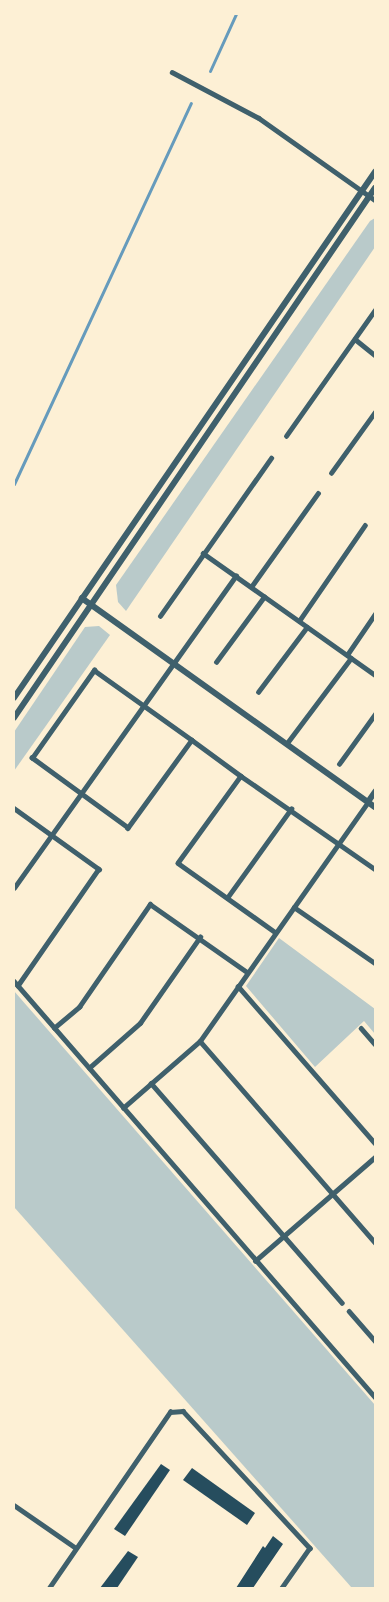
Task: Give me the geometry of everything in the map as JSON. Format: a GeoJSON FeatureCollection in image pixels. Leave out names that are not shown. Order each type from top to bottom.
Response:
{"type":"FeatureCollection","features":[{"type":"Feature","properties":{"kind":"street"},"geometry":{"type":"LineString","coordinates":[[172,72],[259,118],[372,198]]}},
{"type":"Feature","properties":{"kind":"street"},"geometry":{"type":"LineString","coordinates":[[14,698],[375,172]]}},
{"type":"Feature","properties":{"kind":"street"},"geometry":{"type":"LineString","coordinates":[[14,718],[372,198],[375,188]]}},
{"type":"Feature","properties":{"kind":"street"},"geometry":{"type":"LineString","coordinates":[[286,436],[375,310]]}},
{"type":"Feature","properties":{"kind":"street"},"geometry":{"type":"LineString","coordinates":[[355,340],[375,355]]}},
{"type":"Feature","properties":{"kind":"street"},"geometry":{"type":"LineString","coordinates":[[331,473],[375,412]]}},
{"type":"Feature","properties":{"kind":"street"},"geometry":{"type":"LineString","coordinates":[[160,616],[271,458]]}},
{"type":"Feature","properties":{"kind":"street"},"geometry":{"type":"LineString","coordinates":[[251,587],[318,493]]}},
{"type":"Feature","properties":{"kind":"street"},"geometry":{"type":"LineString","coordinates":[[299,621],[365,525]]}},
{"type":"Feature","properties":{"kind":"street"},"geometry":{"type":"LineString","coordinates":[[203,553],[375,675]]}},
{"type":"Feature","properties":{"kind":"street"},"geometry":{"type":"LineString","coordinates":[[14,888],[236,576]]}},
{"type":"Feature","properties":{"kind":"street"},"geometry":{"type":"LineString","coordinates":[[216,662],[264,596]]}},
{"type":"Feature","properties":{"kind":"street"},"geometry":{"type":"LineString","coordinates":[[82,598],[375,807]]}},
{"type":"Feature","properties":{"kind":"street"},"geometry":{"type":"LineString","coordinates":[[287,743],[349,656],[375,614]]}},
{"type":"Feature","properties":{"kind":"street"},"geometry":{"type":"LineString","coordinates":[[258,692],[307,627]]}},
{"type":"Feature","properties":{"kind":"street"},"geometry":{"type":"LineString","coordinates":[[192,740],[128,828],[32,758],[94,670],[143,706],[192,740],[241,776],[375,869]]}},
{"type":"Feature","properties":{"kind":"street"},"geometry":{"type":"LineString","coordinates":[[339,764],[375,714]]}},
{"type":"Feature","properties":{"kind":"street"},"geometry":{"type":"LineString","coordinates":[[241,776],[178,863],[275,932]]}},
{"type":"Feature","properties":{"kind":"street"},"geometry":{"type":"LineString","coordinates":[[123,1108],[200,1041],[375,792]]}},
{"type":"Feature","properties":{"kind":"street"},"geometry":{"type":"LineString","coordinates":[[14,808],[100,869],[18,986]]}},
{"type":"Feature","properties":{"kind":"street"},"geometry":{"type":"LineString","coordinates":[[227,898],[291,809]]}},
{"type":"Feature","properties":{"kind":"street"},"geometry":{"type":"LineString","coordinates":[[54,1028],[79,1007],[150,904],[247,972]]}},
{"type":"Feature","properties":{"kind":"street"},"geometry":{"type":"LineString","coordinates":[[294,907],[375,962]]}},
{"type":"Feature","properties":{"kind":"street"},"geometry":{"type":"LineString","coordinates":[[89,1068],[140,1023],[200,938]]}},
{"type":"Feature","properties":{"kind":"street"},"geometry":{"type":"LineString","coordinates":[[14,981],[375,1397]]}},
{"type":"Feature","properties":{"kind":"street"},"geometry":{"type":"LineString","coordinates":[[238,986],[375,1143]]}},
{"type":"Feature","properties":{"kind":"street"},"geometry":{"type":"LineString","coordinates":[[362,1028],[375,1044]]}},
{"type":"Feature","properties":{"kind":"street"},"geometry":{"type":"LineString","coordinates":[[200,1041],[375,1242]]}},
{"type":"Feature","properties":{"kind":"street"},"geometry":{"type":"LineString","coordinates":[[151,1083],[342,1303]]}},
{"type":"Feature","properties":{"kind":"street"},"geometry":{"type":"LineString","coordinates":[[255,1261],[334,1195],[375,1157]]}},
{"type":"Feature","properties":{"kind":"street"},"geometry":{"type":"LineString","coordinates":[[349,1311],[375,1342]]}},
{"type":"Feature","properties":{"kind":"street"},"geometry":{"type":"LineString","coordinates":[[49,1588],[170,1412],[184,1411],[310,1548],[282,1588]]}},
{"type":"Feature","properties":{"kind":"street"},"geometry":{"type":"LineString","coordinates":[[14,1505],[76,1548]]}},
{"type":"Feature","properties":{"kind":"shaded area"},"geometry":{"type":"Polygon","coordinates":[[[375,218],[375,247],[126,611],[118,602],[116,585],[370,221],[375,218]]]}},
{"type":"Feature","properties":{"kind":"shaded area"},"geometry":{"type":"Polygon","coordinates":[[[99,626],[110,635],[14,771],[14,732],[85,627],[99,626]]]}},
{"type":"Feature","properties":{"kind":"shaded area"},"geometry":{"type":"Polygon","coordinates":[[[279,938],[375,1009],[375,1034],[364,1021],[315,1067],[246,986],[279,938]]]}},
{"type":"Feature","properties":{"kind":"shaded area"},"geometry":{"type":"Polygon","coordinates":[[[14,991],[375,1405],[375,1588],[352,1588],[14,1207],[14,991]]]}},
{"type":"Feature","properties":{"kind":"building"},"geometry":{"type":"Polygon","coordinates":[[[161,1464],[170,1470],[125,1536],[114,1529],[161,1464]]]}},
{"type":"Feature","properties":{"kind":"building"},"geometry":{"type":"Polygon","coordinates":[[[192,1468],[255,1513],[247,1525],[183,1480],[192,1468]]]}},
{"type":"Feature","properties":{"kind":"building"},"geometry":{"type":"Polygon","coordinates":[[[273,1536],[283,1544],[253,1588],[236,1588],[263,1546],[265,1548],[273,1536]]]}},
{"type":"Feature","properties":{"kind":"building"},"geometry":{"type":"Polygon","coordinates":[[[128,1551],[138,1557],[117,1588],[100,1588],[128,1551]]]}},
{"type":"Feature","properties":{"kind":"waterway"},"geometry":{"type":"LineString","coordinates":[[210,71],[236,14]]}},
{"type":"Feature","properties":{"kind":"waterway"},"geometry":{"type":"LineString","coordinates":[[14,484],[191,103]]}}]}
